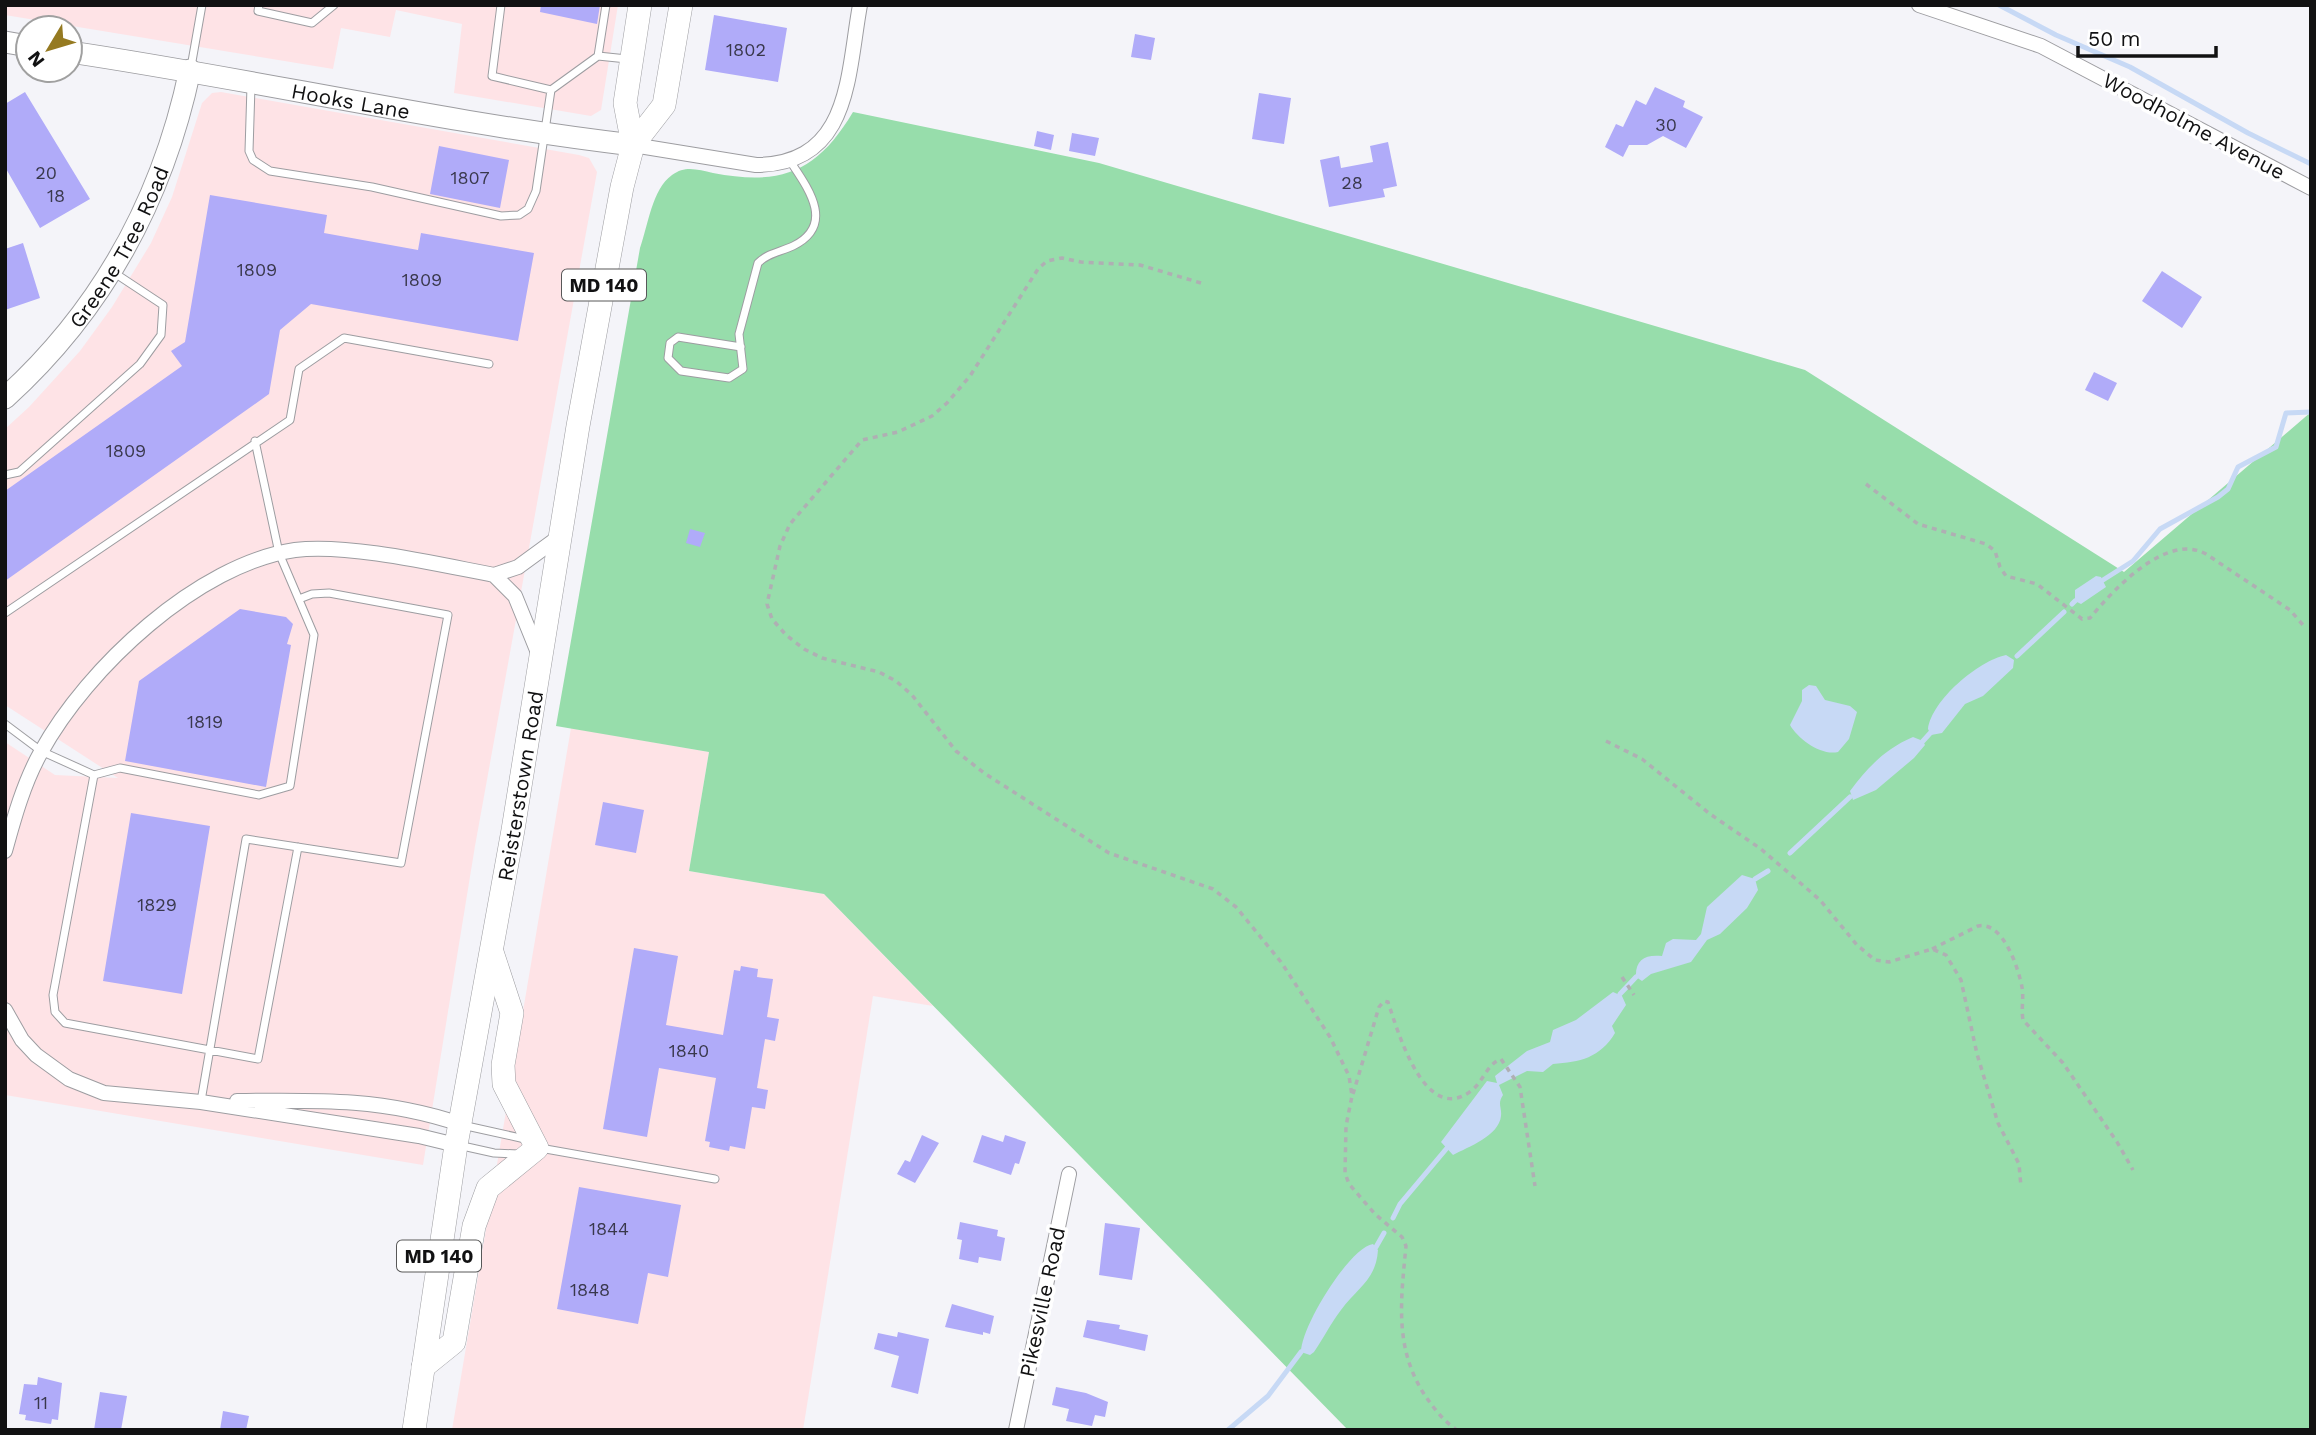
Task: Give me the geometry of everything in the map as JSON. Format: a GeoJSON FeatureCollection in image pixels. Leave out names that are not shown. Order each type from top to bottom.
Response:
{"type":"FeatureCollection","features":[{"type":"Feature","properties":{"kind":"main road","name":"Reisterstown Road"},"geometry":{"type":"LineString","coordinates":[[633,145],[625,103],[640,5]]}},
{"type":"Feature","properties":{"kind":"main road","name":"Reisterstown Road"},"geometry":{"type":"LineString","coordinates":[[414,1430],[458,1134],[513,830],[559,537],[622,187],[633,145],[664,105],[681,5]]}},
{"type":"Feature","properties":{"kind":"main road"},"geometry":{"type":"LineString","coordinates":[[423,1367],[454,1342],[474,1226],[488,1188],[537,1148],[504,1084],[503,1065],[512,1013],[491,948]]}},
{"type":"Feature","properties":{"kind":"street"},"geometry":{"type":"LineString","coordinates":[[633,145],[756,165],[790,161],[827,135],[841,110],[860,5]]}},
{"type":"Feature","properties":{"kind":"street","name":"Woodholme Avenue"},"geometry":{"type":"LineString","coordinates":[[1919,5],[2041,46],[2311,188]]}},
{"type":"Feature","properties":{"kind":"street","name":"Hooks Lane"},"geometry":{"type":"LineString","coordinates":[[84,54],[190,70],[546,134],[633,145]]}},
{"type":"Feature","properties":{"kind":"street","name":"Greene Tree Road"},"geometry":{"type":"LineString","coordinates":[[5,398],[65,337],[113,271],[153,192],[166,158],[190,70]]}},
{"type":"Feature","properties":{"kind":"street"},"geometry":{"type":"LineString","coordinates":[[5,851],[26,784],[41,751],[82,693],[140,634],[231,570],[279,553],[316,549],[345,550],[495,575],[518,567],[559,537]]}},
{"type":"Feature","properties":{"kind":"street"},"geometry":{"type":"LineString","coordinates":[[495,575],[515,596],[539,655]]}},
{"type":"Feature","properties":{"kind":"street"},"geometry":{"type":"LineString","coordinates":[[5,1010],[8,1026],[36,1055],[52,1068],[104,1093],[201,1102],[407,1134],[458,1134]]}},
{"type":"Feature","properties":{"kind":"street"},"geometry":{"type":"LineString","coordinates":[[201,1102],[371,1102],[424,1112],[458,1134]]}},
{"type":"Feature","properties":{"kind":"street","name":"Pikesville Road"},"geometry":{"type":"LineString","coordinates":[[1016,1430],[1069,1174]]}},
{"type":"Feature","properties":{"kind":"lane"},"geometry":{"type":"LineString","coordinates":[[190,70],[202,5]]}},
{"type":"Feature","properties":{"kind":"lane"},"geometry":{"type":"LineString","coordinates":[[259,5],[258,11],[312,23],[334,5]]}},
{"type":"Feature","properties":{"kind":"lane"},"geometry":{"type":"LineString","coordinates":[[501,5],[492,76],[551,90]]}},
{"type":"Feature","properties":{"kind":"lane"},"geometry":{"type":"LineString","coordinates":[[598,56],[606,5]]}},
{"type":"Feature","properties":{"kind":"lane"},"geometry":{"type":"LineString","coordinates":[[252,82],[247,141],[249,151],[260,166],[270,171],[399,193],[501,216],[519,215],[533,201],[546,134],[551,90],[598,56],[632,60]]}},
{"type":"Feature","properties":{"kind":"lane"},"geometry":{"type":"LineString","coordinates":[[741,347],[678,337],[670,343],[668,358],[681,371],[729,378],[738,375],[743,369],[740,334],[758,263],[765,256],[795,246],[813,226],[815,202],[790,161]]}},
{"type":"Feature","properties":{"kind":"lane"},"geometry":{"type":"LineString","coordinates":[[5,475],[19,472],[140,363],[161,335],[163,304],[113,271]]}},
{"type":"Feature","properties":{"kind":"lane"},"geometry":{"type":"LineString","coordinates":[[5,613],[255,441],[290,420],[299,369],[344,338],[489,364]]}},
{"type":"Feature","properties":{"kind":"lane"},"geometry":{"type":"LineString","coordinates":[[5,724],[41,751],[94,775],[120,768],[258,795],[290,786],[314,645],[311,625],[279,553],[255,441]]}},
{"type":"Feature","properties":{"kind":"lane"},"geometry":{"type":"LineString","coordinates":[[201,1102],[246,839],[401,863],[448,615],[329,593],[312,594],[299,599]]}},
{"type":"Feature","properties":{"kind":"lane"},"geometry":{"type":"LineString","coordinates":[[94,775],[53,995],[55,1012],[60,1019],[74,1026],[258,1059],[298,847]]}},
{"type":"Feature","properties":{"kind":"lane"},"geometry":{"type":"LineString","coordinates":[[458,1134],[514,1155],[537,1148],[715,1179]]}},
{"type":"Feature","properties":{"kind":"lane"},"geometry":{"type":"LineString","coordinates":[[458,1134],[521,1136],[537,1148]]}},
{"type":"Feature","properties":{"kind":"path"},"geometry":{"type":"LineString","coordinates":[[1201,283],[1140,265],[1081,262],[1062,258],[1047,261],[1038,269],[970,376],[947,403],[932,416],[898,432],[862,440],[800,510],[780,546],[767,604],[772,619],[804,649],[822,658],[879,672],[896,681],[912,695],[956,751],[996,780],[1110,853],[1213,889],[1236,906],[1281,962],[1330,1037],[1349,1076],[1352,1096]]}},
{"type":"Feature","properties":{"kind":"path"},"geometry":{"type":"LineString","coordinates":[[1866,484],[1918,524],[1986,544],[1995,551],[2006,576],[2037,584],[2082,619],[2091,618],[2144,566],[2164,553],[2183,547],[2194,547],[2290,610],[2303,625]]}},
{"type":"Feature","properties":{"kind":"path"},"geometry":{"type":"LineString","coordinates":[[1606,741],[1642,759],[1710,814],[1761,849],[1821,900],[1857,945],[1875,960],[1889,962],[1932,949],[1978,926],[1987,925],[1996,929],[2004,937],[2022,988],[2024,1020],[2063,1063],[2133,1170]]}},
{"type":"Feature","properties":{"kind":"path"},"geometry":{"type":"LineString","coordinates":[[1932,949],[1946,955],[1961,980],[1977,1054],[1998,1123],[2019,1164],[2021,1187]]}},
{"type":"Feature","properties":{"kind":"path"},"geometry":{"type":"LineString","coordinates":[[1622,977],[1634,995]]}},
{"type":"Feature","properties":{"kind":"path"},"geometry":{"type":"LineString","coordinates":[[1457,1430],[1433,1407],[1406,1360],[1400,1329],[1406,1246],[1402,1237],[1374,1214],[1349,1184],[1345,1173],[1346,1126],[1352,1096],[1380,1007],[1384,1002],[1388,1002],[1408,1054],[1426,1088],[1435,1095],[1446,1098],[1472,1090],[1495,1061],[1501,1059],[1521,1087],[1535,1186]]}},
{"type":"Feature","properties":{"kind":"shaded area"},"geometry":{"type":"Polygon","coordinates":[[[5,5],[618,5],[601,110],[591,116],[454,93],[462,24],[396,10],[390,37],[341,28],[333,69],[84,28],[84,14],[5,15],[5,5]]]}},
{"type":"Feature","properties":{"kind":"shaded area"},"geometry":{"type":"Polygon","coordinates":[[[221,92],[579,155],[589,158],[597,172],[475,846],[423,1165],[5,1095],[5,742],[55,775],[118,778],[5,705],[5,429],[80,351],[112,307],[151,243],[172,197],[202,103],[212,93],[221,92]]]}},
{"type":"Feature","properties":{"kind":"shaded area"},"geometry":{"type":"Polygon","coordinates":[[[571,728],[709,752],[689,871],[824,894],[933,1006],[873,996],[803,1430],[452,1430],[571,728]]]}},
{"type":"Feature","properties":{"kind":"green space"},"geometry":{"type":"Polygon","coordinates":[[[853,112],[1099,163],[1805,370],[2124,572],[2311,412],[2311,1430],[1348,1430],[824,894],[689,871],[709,752],[556,726],[640,248],[655,198],[672,175],[692,169],[737,177],[759,177],[795,170],[826,149],[853,112]]]}},
{"type":"Feature","properties":{"kind":"water"},"geometry":{"type":"Polygon","coordinates":[[[2096,576],[2101,577],[2106,587],[2081,604],[2075,601],[2075,590],[2096,576]]]}},
{"type":"Feature","properties":{"kind":"water"},"geometry":{"type":"Polygon","coordinates":[[[2006,655],[2014,660],[2013,668],[1983,696],[1965,704],[1942,733],[1931,735],[1928,729],[1931,718],[1947,694],[1970,673],[2006,655]]]}},
{"type":"Feature","properties":{"kind":"water"},"geometry":{"type":"Polygon","coordinates":[[[1809,685],[1816,686],[1825,700],[1850,706],[1857,712],[1849,739],[1838,752],[1817,749],[1798,736],[1790,725],[1802,701],[1802,690],[1809,685]]]}},
{"type":"Feature","properties":{"kind":"water"},"geometry":{"type":"Polygon","coordinates":[[[1913,737],[1923,741],[1925,745],[1914,758],[1876,790],[1853,800],[1850,791],[1870,767],[1894,747],[1913,737]]]}},
{"type":"Feature","properties":{"kind":"water"},"geometry":{"type":"Polygon","coordinates":[[[1742,875],[1755,879],[1758,890],[1747,908],[1720,934],[1707,940],[1691,962],[1651,974],[1642,981],[1636,977],[1639,962],[1646,957],[1662,956],[1666,943],[1673,939],[1696,940],[1701,934],[1707,907],[1742,875]]]}},
{"type":"Feature","properties":{"kind":"water"},"geometry":{"type":"Polygon","coordinates":[[[1613,992],[1622,996],[1626,1005],[1612,1026],[1615,1033],[1603,1048],[1581,1060],[1553,1064],[1543,1072],[1527,1071],[1499,1085],[1503,1095],[1500,1101],[1499,1123],[1482,1140],[1453,1155],[1441,1142],[1487,1081],[1497,1083],[1495,1076],[1527,1051],[1550,1042],[1553,1030],[1576,1020],[1613,992]]]}},
{"type":"Feature","properties":{"kind":"water"},"geometry":{"type":"Polygon","coordinates":[[[1373,1244],[1378,1250],[1370,1276],[1341,1310],[1314,1352],[1310,1355],[1301,1352],[1309,1325],[1328,1290],[1352,1259],[1373,1244]]]}},
{"type":"Feature","properties":{"kind":"building"},"geometry":{"type":"Polygon","coordinates":[[[541,5],[600,5],[597,24],[540,12],[541,5]]]}},
{"type":"Feature","properties":{"kind":"building"},"geometry":{"type":"Polygon","coordinates":[[[714,15],[787,28],[778,82],[705,70],[714,15]]]}},
{"type":"Feature","properties":{"kind":"building"},"geometry":{"type":"Polygon","coordinates":[[[1135,34],[1155,38],[1151,60],[1131,57],[1135,34]]]}},
{"type":"Feature","properties":{"kind":"building"},"geometry":{"type":"Polygon","coordinates":[[[1655,87],[1685,101],[1683,107],[1703,117],[1686,148],[1663,136],[1647,145],[1629,145],[1623,157],[1605,147],[1616,124],[1623,127],[1636,100],[1646,105],[1655,87]]]}},
{"type":"Feature","properties":{"kind":"building"},"geometry":{"type":"Polygon","coordinates":[[[25,92],[90,199],[40,228],[5,167],[5,104],[25,92]]]}},
{"type":"Feature","properties":{"kind":"building"},"geometry":{"type":"Polygon","coordinates":[[[1259,93],[1291,98],[1284,144],[1252,139],[1259,93]]]}},
{"type":"Feature","properties":{"kind":"building"},"geometry":{"type":"Polygon","coordinates":[[[1037,131],[1054,135],[1051,150],[1034,146],[1037,131]]]}},
{"type":"Feature","properties":{"kind":"building"},"geometry":{"type":"Polygon","coordinates":[[[1072,133],[1099,138],[1095,156],[1069,151],[1072,133]]]}},
{"type":"Feature","properties":{"kind":"building"},"geometry":{"type":"Polygon","coordinates":[[[1388,142],[1397,186],[1383,189],[1385,197],[1329,207],[1320,160],[1339,156],[1341,168],[1373,162],[1370,146],[1388,142]]]}},
{"type":"Feature","properties":{"kind":"building"},"geometry":{"type":"Polygon","coordinates":[[[439,146],[509,160],[500,208],[430,194],[439,146]]]}},
{"type":"Feature","properties":{"kind":"building"},"geometry":{"type":"Polygon","coordinates":[[[210,195],[327,215],[324,233],[418,250],[421,233],[534,253],[518,341],[311,304],[280,330],[269,394],[5,581],[5,491],[182,366],[171,351],[185,342],[210,195]]]}},
{"type":"Feature","properties":{"kind":"building"},"geometry":{"type":"Polygon","coordinates":[[[23,243],[40,298],[5,310],[5,249],[23,243]]]}},
{"type":"Feature","properties":{"kind":"building"},"geometry":{"type":"Polygon","coordinates":[[[2162,271],[2202,297],[2182,328],[2142,301],[2162,271]]]}},
{"type":"Feature","properties":{"kind":"building"},"geometry":{"type":"Polygon","coordinates":[[[2094,372],[2117,383],[2108,401],[2085,390],[2094,372]]]}},
{"type":"Feature","properties":{"kind":"building"},"geometry":{"type":"Polygon","coordinates":[[[690,529],[705,533],[700,547],[686,543],[690,529]]]}},
{"type":"Feature","properties":{"kind":"building"},"geometry":{"type":"Polygon","coordinates":[[[240,609],[286,617],[293,624],[287,644],[291,645],[266,787],[125,761],[139,681],[240,609]]]}},
{"type":"Feature","properties":{"kind":"building"},"geometry":{"type":"Polygon","coordinates":[[[603,802],[644,810],[636,853],[595,845],[603,802]]]}},
{"type":"Feature","properties":{"kind":"building"},"geometry":{"type":"Polygon","coordinates":[[[131,813],[210,826],[182,994],[103,981],[131,813]]]}},
{"type":"Feature","properties":{"kind":"building"},"geometry":{"type":"Polygon","coordinates":[[[634,948],[678,956],[666,1025],[723,1035],[734,970],[740,971],[741,966],[758,969],[757,977],[773,979],[767,1017],[779,1019],[775,1041],[765,1039],[757,1088],[768,1090],[765,1109],[752,1107],[745,1149],[730,1146],[729,1151],[709,1147],[710,1142],[705,1141],[716,1078],[659,1068],[647,1137],[603,1129],[634,948]]]}},
{"type":"Feature","properties":{"kind":"building"},"geometry":{"type":"Polygon","coordinates":[[[922,1135],[939,1143],[915,1183],[897,1174],[905,1160],[910,1162],[922,1135]]]}},
{"type":"Feature","properties":{"kind":"building"},"geometry":{"type":"Polygon","coordinates":[[[982,1135],[1003,1142],[1005,1135],[1026,1142],[1019,1164],[1015,1163],[1011,1175],[973,1162],[982,1135]]]}},
{"type":"Feature","properties":{"kind":"building"},"geometry":{"type":"Polygon","coordinates":[[[579,1187],[681,1205],[668,1277],[648,1273],[638,1324],[557,1309],[579,1187]]]}},
{"type":"Feature","properties":{"kind":"building"},"geometry":{"type":"Polygon","coordinates":[[[960,1222],[998,1230],[997,1236],[1005,1238],[1001,1261],[979,1257],[978,1263],[959,1259],[962,1240],[957,1239],[960,1222]]]}},
{"type":"Feature","properties":{"kind":"building"},"geometry":{"type":"Polygon","coordinates":[[[1105,1223],[1140,1228],[1132,1280],[1099,1275],[1105,1223]]]}},
{"type":"Feature","properties":{"kind":"building"},"geometry":{"type":"Polygon","coordinates":[[[952,1304],[994,1316],[990,1334],[945,1327],[952,1304]]]}},
{"type":"Feature","properties":{"kind":"building"},"geometry":{"type":"Polygon","coordinates":[[[1087,1320],[1120,1325],[1119,1329],[1148,1335],[1145,1351],[1083,1337],[1087,1320]]]}},
{"type":"Feature","properties":{"kind":"building"},"geometry":{"type":"Polygon","coordinates":[[[898,1332],[929,1339],[918,1394],[891,1387],[899,1356],[874,1349],[878,1333],[897,1337],[898,1332]]]}},
{"type":"Feature","properties":{"kind":"building"},"geometry":{"type":"Polygon","coordinates":[[[38,1377],[62,1383],[58,1420],[52,1419],[51,1424],[25,1420],[26,1415],[19,1414],[24,1384],[37,1385],[38,1377]]]}},
{"type":"Feature","properties":{"kind":"building"},"geometry":{"type":"Polygon","coordinates":[[[1056,1387],[1086,1393],[1108,1402],[1105,1417],[1095,1415],[1092,1426],[1066,1421],[1069,1409],[1052,1405],[1056,1387]]]}},
{"type":"Feature","properties":{"kind":"building"},"geometry":{"type":"Polygon","coordinates":[[[100,1392],[127,1396],[121,1430],[94,1430],[100,1392]]]}},
{"type":"Feature","properties":{"kind":"building"},"geometry":{"type":"Polygon","coordinates":[[[223,1411],[249,1416],[246,1430],[220,1430],[223,1411]]]}},
{"type":"Feature","properties":{"kind":"waterway"},"geometry":{"type":"LineString","coordinates":[[1999,5],[2056,35],[2130,67],[2248,133],[2311,164]]}},
{"type":"Feature","properties":{"kind":"waterway"},"geometry":{"type":"LineString","coordinates":[[2103,580],[2133,561],[2160,529],[2228,489],[2238,467],[2276,447],[2286,413],[2311,412]]}},
{"type":"Feature","properties":{"kind":"waterway"},"geometry":{"type":"LineString","coordinates":[[2072,604],[2075,601]]}},
{"type":"Feature","properties":{"kind":"waterway"},"geometry":{"type":"LineString","coordinates":[[2017,656],[2064,612]]}},
{"type":"Feature","properties":{"kind":"waterway"},"geometry":{"type":"LineString","coordinates":[[1923,741],[1933,730]]}},
{"type":"Feature","properties":{"kind":"waterway"},"geometry":{"type":"LineString","coordinates":[[1790,853],[1850,797]]}},
{"type":"Feature","properties":{"kind":"waterway"},"geometry":{"type":"LineString","coordinates":[[1755,879],[1768,871]]}},
{"type":"Feature","properties":{"kind":"waterway"},"geometry":{"type":"LineString","coordinates":[[1620,994],[1636,977]]}},
{"type":"Feature","properties":{"kind":"waterway"},"geometry":{"type":"LineString","coordinates":[[1393,1218],[1400,1204],[1447,1148]]}},
{"type":"Feature","properties":{"kind":"waterway"},"geometry":{"type":"LineString","coordinates":[[1376,1247],[1384,1233]]}},
{"type":"Feature","properties":{"kind":"waterway"},"geometry":{"type":"LineString","coordinates":[[1228,1430],[1268,1396],[1301,1352]]}}]}
